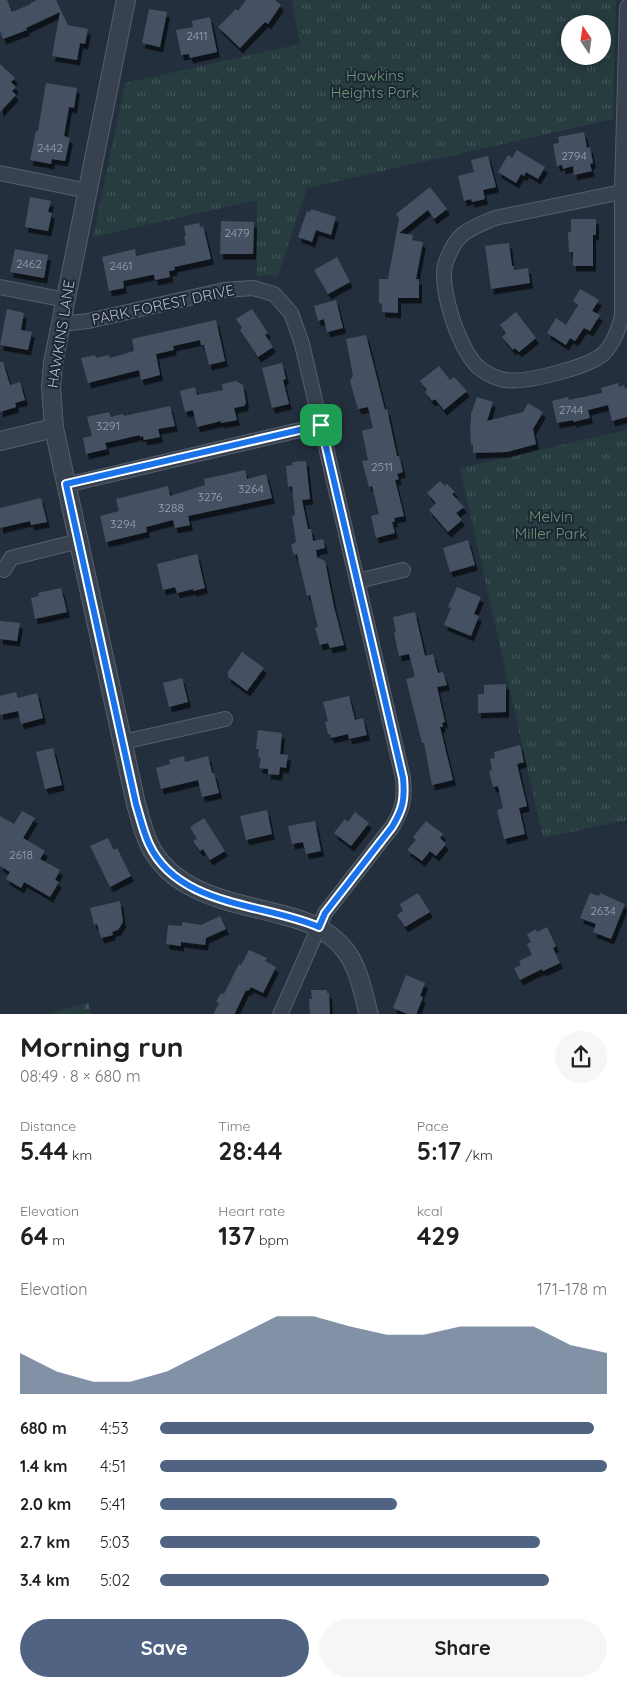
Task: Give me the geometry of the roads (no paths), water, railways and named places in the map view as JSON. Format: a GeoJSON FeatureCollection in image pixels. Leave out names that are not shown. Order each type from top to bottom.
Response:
{"type":"FeatureCollection","features":[{"type":"Feature","properties":{"kind":"street","name":"HAWKINS LANE"},"geometry":{"type":"LineString","coordinates":[[126,0],[50,387],[54,428],[136,804],[150,846],[162,863],[178,879],[193,888],[218,898],[300,919],[319,927],[331,936],[345,950],[353,964],[368,1014]]}},
{"type":"Feature","properties":{"kind":"street"},"geometry":{"type":"LineString","coordinates":[[622,192],[495,218],[476,226],[461,236],[452,249],[445,266],[444,282],[462,346],[470,360],[480,369],[492,376],[507,380],[521,380],[579,368],[604,353],[616,335],[622,316],[622,192],[627,7]]}},
{"type":"Feature","properties":{"kind":"street"},"geometry":{"type":"LineString","coordinates":[[0,173],[88,191]]}},
{"type":"Feature","properties":{"kind":"street"},"geometry":{"type":"LineString","coordinates":[[0,287],[66,300]]}},
{"type":"Feature","properties":{"kind":"street","name":"PARK FOREST DRIVE"},"geometry":{"type":"LineString","coordinates":[[61,324],[88,321],[224,290],[253,288],[274,294],[291,313],[302,344],[403,778],[404,797],[400,814],[392,827],[325,913],[280,1014]]}},
{"type":"Feature","properties":{"kind":"street"},"geometry":{"type":"LineString","coordinates":[[66,484],[321,425]]}},
{"type":"Feature","properties":{"kind":"street"},"geometry":{"type":"LineString","coordinates":[[0,441],[54,428]]}},
{"type":"Feature","properties":{"kind":"street"},"geometry":{"type":"LineString","coordinates":[[4,570],[14,556],[79,541]]}},
{"type":"Feature","properties":{"kind":"street"},"geometry":{"type":"LineString","coordinates":[[358,581],[403,570]]}},
{"type":"Feature","properties":{"kind":"street"},"geometry":{"type":"LineString","coordinates":[[123,742],[225,719]]}},
{"type":"Feature","properties":{"kind":"park label","name":"Hawkins Heights Park"},"geometry":{"type":"Point","coordinates":[375,84]}},
{"type":"Feature","properties":{"kind":"park label","name":"Melvin Miller Park"},"geometry":{"type":"Point","coordinates":[551,526]}}]}
